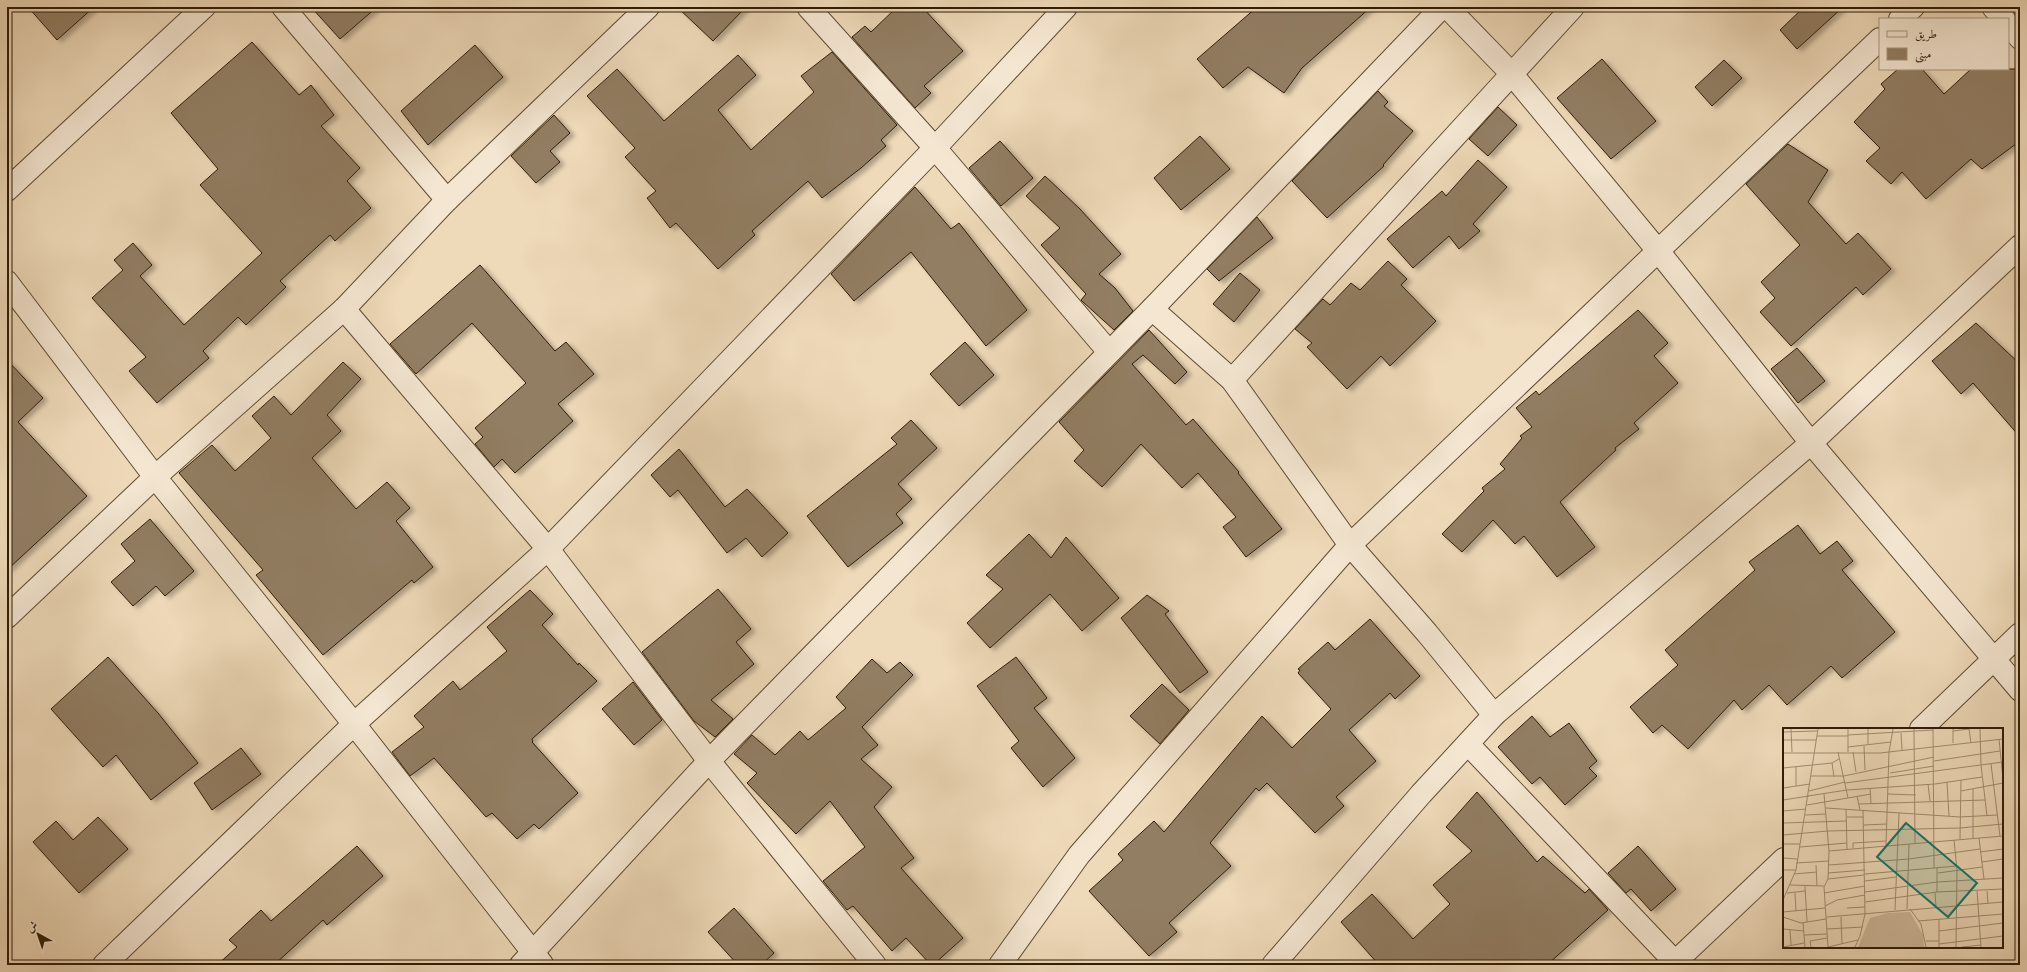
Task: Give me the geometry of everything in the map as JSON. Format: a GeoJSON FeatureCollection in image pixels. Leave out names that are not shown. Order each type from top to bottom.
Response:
{"type":"FeatureCollection","features":[{"type":"Feature","properties":{"kind":"street"},"geometry":{"type":"LineString","coordinates":[[7,190],[204,7]]}},
{"type":"Feature","properties":{"kind":"street"},"geometry":{"type":"LineString","coordinates":[[283,7],[447,200]]}},
{"type":"Feature","properties":{"kind":"street"},"geometry":{"type":"LineString","coordinates":[[7,617],[155,476],[344,309],[447,200],[648,7]]}},
{"type":"Feature","properties":{"kind":"street"},"geometry":{"type":"LineString","coordinates":[[808,7],[935,148],[1109,352]]}},
{"type":"Feature","properties":{"kind":"street"},"geometry":{"type":"LineString","coordinates":[[104,965],[354,724],[548,548],[935,148],[1066,7]]}},
{"type":"Feature","properties":{"kind":"street"},"geometry":{"type":"LineString","coordinates":[[7,282],[155,476],[354,724],[533,961],[709,761],[1152,309],[1442,7]]}},
{"type":"Feature","properties":{"kind":"street"},"geometry":{"type":"LineString","coordinates":[[1447,7],[1511,73],[1659,252],[1811,443],[2020,690]]}},
{"type":"Feature","properties":{"kind":"street"},"geometry":{"type":"LineString","coordinates":[[1232,380],[1511,73],[1574,7]]}},
{"type":"Feature","properties":{"kind":"street"},"geometry":{"type":"LineString","coordinates":[[1901,18],[1913,7]]}},
{"type":"Feature","properties":{"kind":"street"},"geometry":{"type":"LineString","coordinates":[[1993,7],[2003,18]]}},
{"type":"Feature","properties":{"kind":"street"},"geometry":{"type":"LineString","coordinates":[[2009,25],[2020,38]]}},
{"type":"Feature","properties":{"kind":"street"},"geometry":{"type":"LineString","coordinates":[[1000,965],[1079,855],[1350,545],[1659,252],[1879,40]]}},
{"type":"Feature","properties":{"kind":"street"},"geometry":{"type":"LineString","coordinates":[[1273,965],[1421,794],[1494,715],[1811,443],[2020,246]]}},
{"type":"Feature","properties":{"kind":"street"},"geometry":{"type":"LineString","coordinates":[[344,309],[548,548],[709,761],[875,965]]}},
{"type":"Feature","properties":{"kind":"street"},"geometry":{"type":"LineString","coordinates":[[1152,309],[1232,380],[1350,545],[1427,633],[1494,715]]}},
{"type":"Feature","properties":{"kind":"street"},"geometry":{"type":"LineString","coordinates":[[1922,728],[2020,634]]}},
{"type":"Feature","properties":{"kind":"street"},"geometry":{"type":"LineString","coordinates":[[1468,744],[1674,963],[1783,860]]}},
{"type":"Feature","properties":{"kind":"building"},"geometry":{"type":"Polygon","coordinates":[[[28,7],[94,7],[57,40],[28,7]]]}},
{"type":"Feature","properties":{"kind":"building"},"geometry":{"type":"Polygon","coordinates":[[[311,7],[377,7],[340,39],[311,7]]]}},
{"type":"Feature","properties":{"kind":"building"},"geometry":{"type":"Polygon","coordinates":[[[677,7],[746,7],[713,41],[677,7]]]}},
{"type":"Feature","properties":{"kind":"building"},"geometry":{"type":"Polygon","coordinates":[[[897,7],[922,7],[963,51],[924,86],[931,93],[915,108],[852,37],[865,26],[871,32],[897,7]]]}},
{"type":"Feature","properties":{"kind":"building"},"geometry":{"type":"Polygon","coordinates":[[[1257,7],[1371,7],[1302,68],[1284,93],[1248,67],[1223,88],[1197,59],[1257,7]]]}},
{"type":"Feature","properties":{"kind":"building"},"geometry":{"type":"Polygon","coordinates":[[[1804,7],[1843,7],[1797,49],[1780,30],[1804,7]]]}},
{"type":"Feature","properties":{"kind":"building"},"geometry":{"type":"Polygon","coordinates":[[[252,42],[299,95],[311,85],[334,115],[321,126],[360,168],[347,181],[371,208],[335,241],[330,235],[280,281],[286,287],[246,325],[238,317],[203,351],[209,358],[157,403],[129,371],[146,357],[92,298],[123,270],[114,260],[133,243],[152,265],[140,276],[184,325],[262,253],[200,185],[218,169],[171,113],[252,42]]]}},
{"type":"Feature","properties":{"kind":"building"},"geometry":{"type":"Polygon","coordinates":[[[475,45],[503,77],[428,145],[401,111],[475,45]]]}},
{"type":"Feature","properties":{"kind":"building"},"geometry":{"type":"Polygon","coordinates":[[[832,52],[897,125],[881,140],[886,146],[861,168],[822,198],[808,181],[752,231],[755,235],[718,269],[676,223],[670,228],[647,198],[656,191],[625,157],[635,148],[587,96],[617,69],[664,121],[738,55],[756,75],[718,110],[751,150],[814,92],[801,76],[832,52]]]}},
{"type":"Feature","properties":{"kind":"building"},"geometry":{"type":"Polygon","coordinates":[[[1602,59],[1656,121],[1611,159],[1557,98],[1602,59]]]}},
{"type":"Feature","properties":{"kind":"building"},"geometry":{"type":"Polygon","coordinates":[[[1724,60],[1742,78],[1712,106],[1695,87],[1724,60]]]}},
{"type":"Feature","properties":{"kind":"building"},"geometry":{"type":"Polygon","coordinates":[[[2020,69],[2020,141],[1982,169],[1971,159],[1926,199],[1902,172],[1891,184],[1866,161],[1880,148],[1854,122],[1885,89],[1881,84],[1897,70],[1923,70],[1944,94],[1970,70],[2020,69]]]}},
{"type":"Feature","properties":{"kind":"building"},"geometry":{"type":"Polygon","coordinates":[[[1378,91],[1388,102],[1384,106],[1413,131],[1383,165],[1384,166],[1327,218],[1292,181],[1378,91]]]}},
{"type":"Feature","properties":{"kind":"building"},"geometry":{"type":"Polygon","coordinates":[[[1498,107],[1517,125],[1488,156],[1469,139],[1498,107]]]}},
{"type":"Feature","properties":{"kind":"building"},"geometry":{"type":"Polygon","coordinates":[[[554,115],[570,133],[550,151],[560,162],[536,183],[511,156],[554,115]]]}},
{"type":"Feature","properties":{"kind":"building"},"geometry":{"type":"Polygon","coordinates":[[[1200,136],[1230,169],[1181,210],[1154,178],[1200,136]]]}},
{"type":"Feature","properties":{"kind":"building"},"geometry":{"type":"Polygon","coordinates":[[[1000,141],[1033,178],[1001,206],[969,168],[1000,141]]]}},
{"type":"Feature","properties":{"kind":"building"},"geometry":{"type":"Polygon","coordinates":[[[1788,144],[1828,170],[1808,202],[1846,244],[1858,233],[1891,269],[1863,295],[1856,287],[1791,346],[1760,312],[1775,298],[1761,282],[1800,245],[1746,184],[1788,144]]]}},
{"type":"Feature","properties":{"kind":"building"},"geometry":{"type":"Polygon","coordinates":[[[1478,160],[1507,187],[1473,224],[1480,231],[1459,249],[1449,236],[1413,268],[1387,239],[1442,191],[1446,196],[1478,160]]]}},
{"type":"Feature","properties":{"kind":"building"},"geometry":{"type":"Polygon","coordinates":[[[1045,176],[1080,209],[1121,254],[1099,274],[1115,288],[1133,311],[1114,330],[1081,300],[1086,294],[1041,245],[1060,228],[1026,196],[1045,176]]]}},
{"type":"Feature","properties":{"kind":"building"},"geometry":{"type":"Polygon","coordinates":[[[915,187],[951,229],[959,223],[1027,310],[986,346],[911,252],[854,301],[831,274],[915,187]]]}},
{"type":"Feature","properties":{"kind":"building"},"geometry":{"type":"Polygon","coordinates":[[[1257,217],[1273,238],[1219,281],[1207,269],[1257,217]]]}},
{"type":"Feature","properties":{"kind":"building"},"geometry":{"type":"Polygon","coordinates":[[[1388,261],[1407,279],[1401,285],[1436,321],[1390,366],[1381,356],[1347,389],[1307,347],[1312,343],[1295,329],[1323,299],[1330,305],[1351,283],[1360,290],[1388,261]]]}},
{"type":"Feature","properties":{"kind":"building"},"geometry":{"type":"Polygon","coordinates":[[[480,265],[555,351],[566,342],[594,374],[558,404],[573,421],[515,473],[502,459],[494,467],[475,444],[483,437],[475,428],[526,383],[472,323],[416,374],[390,344],[480,265]]]}},
{"type":"Feature","properties":{"kind":"building"},"geometry":{"type":"Polygon","coordinates":[[[1240,273],[1260,290],[1234,322],[1213,304],[1240,273]]]}},
{"type":"Feature","properties":{"kind":"building"},"geometry":{"type":"Polygon","coordinates":[[[1638,310],[1668,343],[1654,356],[1678,383],[1634,423],[1639,429],[1615,448],[1616,450],[1560,502],[1595,547],[1557,577],[1524,536],[1515,544],[1493,520],[1462,552],[1442,534],[1484,491],[1482,488],[1505,469],[1500,464],[1522,438],[1520,436],[1532,427],[1516,408],[1536,391],[1539,395],[1638,310]]]}},
{"type":"Feature","properties":{"kind":"building"},"geometry":{"type":"Polygon","coordinates":[[[1976,323],[2020,364],[2020,437],[1973,383],[1961,394],[1932,361],[1976,323]]]}},
{"type":"Feature","properties":{"kind":"building"},"geometry":{"type":"Polygon","coordinates":[[[1149,330],[1187,372],[1175,384],[1143,355],[1132,364],[1186,425],[1193,419],[1239,472],[1238,473],[1282,529],[1246,557],[1223,527],[1236,517],[1198,473],[1182,488],[1141,444],[1102,487],[1074,461],[1084,450],[1059,422],[1149,330]]]}},
{"type":"Feature","properties":{"kind":"building"},"geometry":{"type":"Polygon","coordinates":[[[965,342],[994,375],[959,406],[930,374],[965,342]]]}},
{"type":"Feature","properties":{"kind":"building"},"geometry":{"type":"Polygon","coordinates":[[[1797,348],[1825,381],[1798,403],[1771,369],[1797,348]]]}},
{"type":"Feature","properties":{"kind":"building"},"geometry":{"type":"Polygon","coordinates":[[[7,360],[43,398],[18,422],[87,496],[7,570],[7,360]]]}},
{"type":"Feature","properties":{"kind":"building"},"geometry":{"type":"Polygon","coordinates":[[[343,362],[361,379],[327,415],[341,431],[312,458],[356,509],[387,482],[410,508],[396,521],[433,567],[414,583],[412,580],[323,655],[256,575],[263,570],[179,473],[212,445],[235,471],[271,438],[252,416],[274,396],[291,415],[343,362]]]}},
{"type":"Feature","properties":{"kind":"building"},"geometry":{"type":"Polygon","coordinates":[[[911,420],[937,448],[898,484],[912,499],[896,514],[903,523],[848,567],[807,516],[897,444],[891,438],[911,420]]]}},
{"type":"Feature","properties":{"kind":"building"},"geometry":{"type":"Polygon","coordinates":[[[679,449],[725,507],[747,489],[788,533],[762,557],[746,538],[727,553],[678,490],[670,497],[651,475],[679,449]]]}},
{"type":"Feature","properties":{"kind":"building"},"geometry":{"type":"Polygon","coordinates":[[[150,519],[194,571],[165,596],[156,586],[133,606],[111,582],[135,561],[121,544],[150,519]]]}},
{"type":"Feature","properties":{"kind":"building"},"geometry":{"type":"Polygon","coordinates":[[[1798,525],[1820,554],[1837,541],[1853,561],[1842,570],[1895,632],[1842,678],[1831,666],[1787,705],[1769,685],[1742,710],[1734,700],[1688,749],[1662,725],[1653,733],[1630,707],[1678,665],[1665,650],[1755,570],[1749,562],[1798,525]]]}},
{"type":"Feature","properties":{"kind":"building"},"geometry":{"type":"Polygon","coordinates":[[[1029,534],[1051,558],[1066,537],[1119,598],[1082,631],[1050,594],[990,648],[967,623],[1003,589],[986,575],[1029,534]]]}},
{"type":"Feature","properties":{"kind":"building"},"geometry":{"type":"Polygon","coordinates":[[[718,589],[751,629],[736,642],[754,664],[711,700],[733,719],[715,737],[694,721],[642,652],[718,589]]]}},
{"type":"Feature","properties":{"kind":"building"},"geometry":{"type":"Polygon","coordinates":[[[530,590],[553,614],[542,625],[578,665],[579,663],[597,681],[532,739],[532,742],[578,793],[539,829],[534,824],[517,839],[492,813],[486,817],[434,758],[410,776],[392,752],[424,727],[414,716],[453,681],[460,690],[507,651],[487,627],[530,590]]]}},
{"type":"Feature","properties":{"kind":"building"},"geometry":{"type":"Polygon","coordinates":[[[1147,595],[1169,611],[1165,614],[1208,672],[1180,693],[1121,618],[1147,595]]]}},
{"type":"Feature","properties":{"kind":"building"},"geometry":{"type":"Polygon","coordinates":[[[1370,619],[1420,676],[1395,699],[1390,693],[1349,730],[1376,761],[1336,797],[1344,806],[1315,833],[1267,783],[1259,791],[1256,788],[1210,843],[1231,866],[1169,923],[1177,932],[1149,956],[1089,891],[1123,860],[1118,854],[1154,821],[1164,832],[1262,716],[1292,748],[1331,709],[1298,673],[1300,670],[1298,669],[1328,642],[1335,650],[1370,619]]]}},
{"type":"Feature","properties":{"kind":"building"},"geometry":{"type":"Polygon","coordinates":[[[108,657],[158,713],[198,763],[151,800],[116,755],[103,767],[51,709],[108,657]]]}},
{"type":"Feature","properties":{"kind":"building"},"geometry":{"type":"Polygon","coordinates":[[[1016,657],[1047,698],[1034,708],[1075,758],[1043,787],[1011,748],[1019,741],[977,686],[1016,657]]]}},
{"type":"Feature","properties":{"kind":"building"},"geometry":{"type":"Polygon","coordinates":[[[872,659],[887,673],[900,662],[913,675],[862,727],[878,745],[861,759],[892,787],[874,807],[914,858],[901,868],[963,938],[933,965],[931,965],[906,938],[892,951],[853,906],[847,910],[823,881],[865,847],[830,801],[796,834],[747,783],[757,773],[734,754],[752,735],[775,755],[800,731],[808,740],[846,708],[836,697],[872,659]]]}},
{"type":"Feature","properties":{"kind":"building"},"geometry":{"type":"Polygon","coordinates":[[[633,682],[662,720],[634,745],[602,709],[633,682]]]}},
{"type":"Feature","properties":{"kind":"building"},"geometry":{"type":"Polygon","coordinates":[[[1162,684],[1189,710],[1160,744],[1130,716],[1162,684]]]}},
{"type":"Feature","properties":{"kind":"building"},"geometry":{"type":"Polygon","coordinates":[[[1532,716],[1550,737],[1569,723],[1597,761],[1589,768],[1597,776],[1565,805],[1540,777],[1532,784],[1498,747],[1532,716]]]}},
{"type":"Feature","properties":{"kind":"building"},"geometry":{"type":"Polygon","coordinates":[[[241,748],[261,774],[212,810],[194,783],[241,748]]]}},
{"type":"Feature","properties":{"kind":"building"},"geometry":{"type":"Polygon","coordinates":[[[1477,792],[1537,862],[1543,856],[1585,893],[1589,889],[1608,910],[1547,965],[1379,965],[1341,922],[1372,894],[1413,939],[1450,904],[1433,885],[1472,851],[1446,827],[1477,792]]]}},
{"type":"Feature","properties":{"kind":"building"},"geometry":{"type":"Polygon","coordinates":[[[98,817],[128,849],[79,893],[33,842],[56,821],[73,840],[98,817]]]}},
{"type":"Feature","properties":{"kind":"building"},"geometry":{"type":"Polygon","coordinates":[[[357,846],[383,876],[327,925],[323,920],[274,965],[217,965],[237,947],[229,940],[261,910],[271,921],[357,846]]]}},
{"type":"Feature","properties":{"kind":"building"},"geometry":{"type":"Polygon","coordinates":[[[1638,846],[1676,889],[1651,911],[1631,889],[1626,893],[1608,873],[1638,846]]]}},
{"type":"Feature","properties":{"kind":"building"},"geometry":{"type":"Polygon","coordinates":[[[734,908],[774,953],[761,965],[738,965],[708,932],[734,908]]]}}]}
